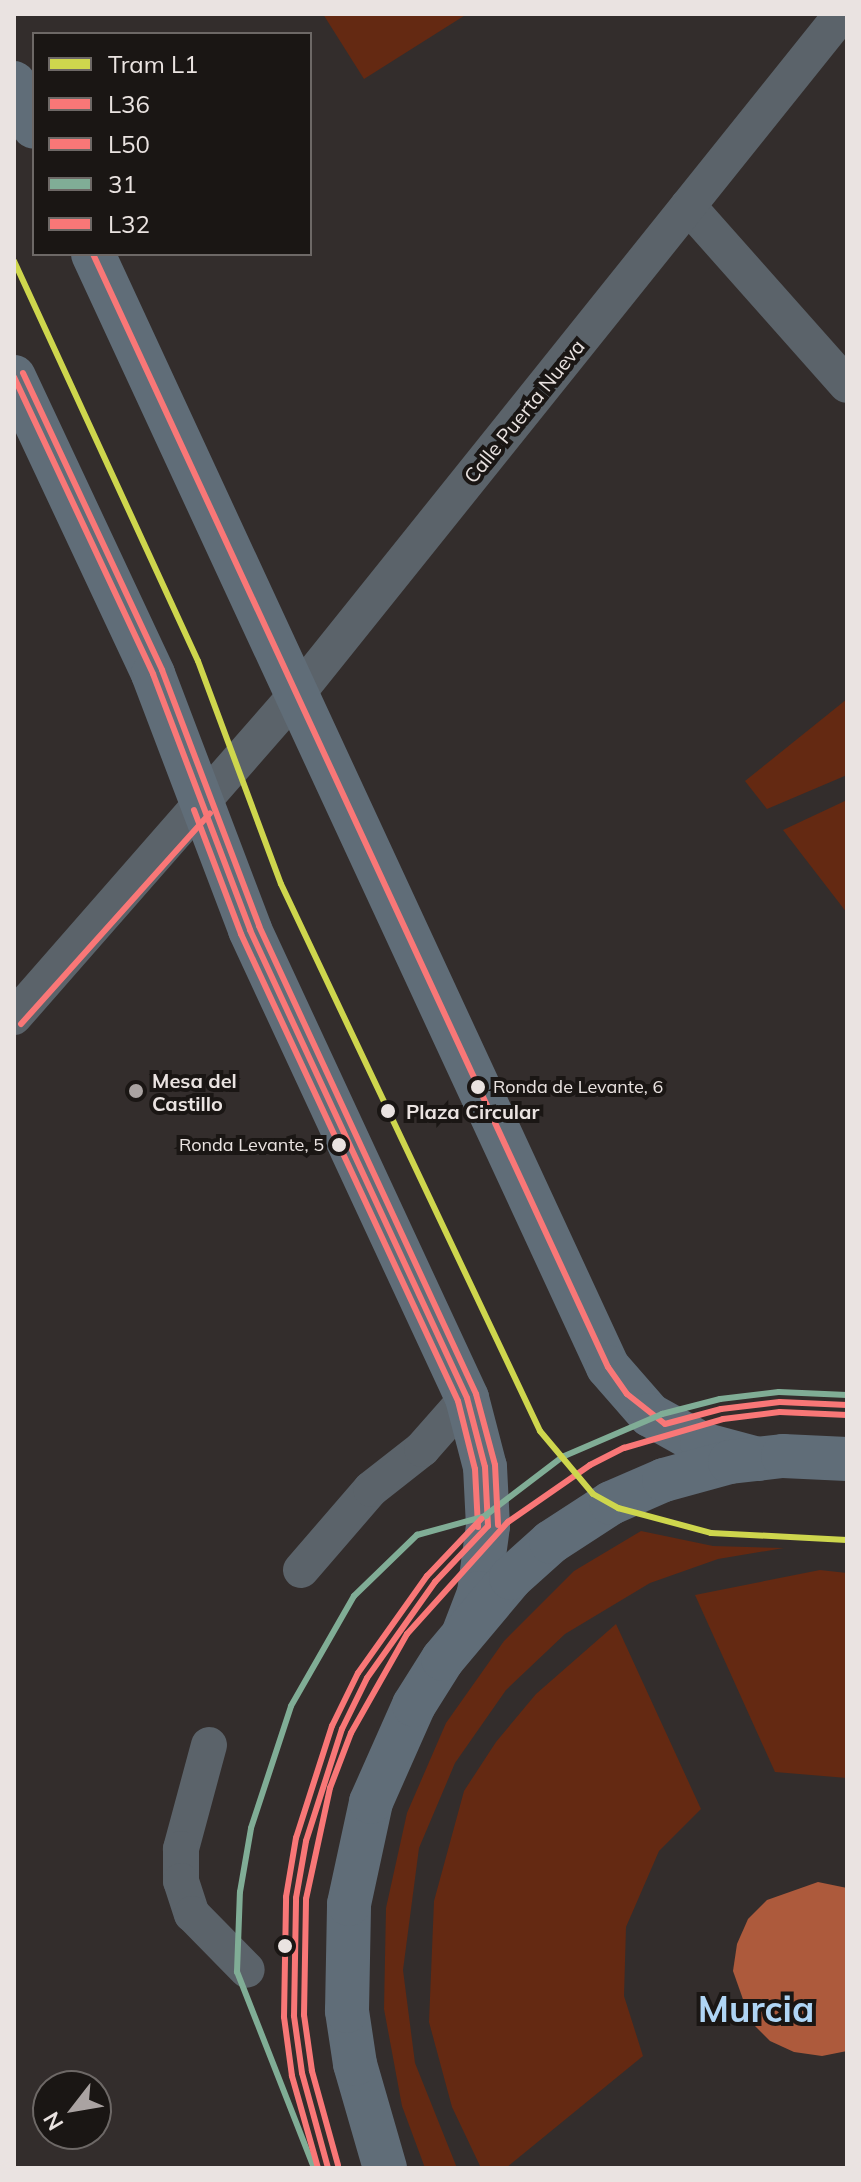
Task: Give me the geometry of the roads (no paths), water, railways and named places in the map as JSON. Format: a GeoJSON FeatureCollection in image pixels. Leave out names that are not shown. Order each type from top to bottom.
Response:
{"type":"FeatureCollection","features":[{"type":"Feature","properties":{"kind":"main road"},"geometry":{"type":"LineString","coordinates":[[14,83],[32,123]]}},
{"type":"Feature","properties":{"kind":"main road"},"geometry":{"type":"LineString","coordinates":[[94,256],[608,1367],[650,1415],[702,1444],[758,1459]]}},
{"type":"Feature","properties":{"kind":"main road"},"geometry":{"type":"LineString","coordinates":[[14,377],[153,674],[250,930],[467,1398],[485,1467],[488,1526],[479,1593],[464,1632]]}},
{"type":"Feature","properties":{"kind":"main road"},"geometry":{"type":"LineString","coordinates":[[384,2167],[358,2077],[347,2011],[349,1904],[371,1802],[414,1705],[464,1632],[511,1578],[597,1510],[673,1477],[758,1459],[847,1459]]}},
{"type":"Feature","properties":{"kind":"street","name":"Calle Puerta Nueva"},"geometry":{"type":"LineString","coordinates":[[14,1017],[203,806],[297,694],[840,15]]}},
{"type":"Feature","properties":{"kind":"street"},"geometry":{"type":"LineString","coordinates":[[688,206],[847,385]]}},
{"type":"Feature","properties":{"kind":"street"},"geometry":{"type":"LineString","coordinates":[[301,1570],[371,1489],[422,1449],[467,1398]]}},
{"type":"Feature","properties":{"kind":"street"},"geometry":{"type":"LineString","coordinates":[[209,1745],[181,1849],[181,1881],[192,1914],[247,1970]]}},
{"type":"Feature","properties":{"kind":"tram line","name":"L1"},"geometry":{"type":"LineString","coordinates":[[14,261],[198,661],[281,884],[540,1431],[593,1494],[618,1508],[711,1533],[847,1540]]}},
{"type":"Feature","properties":{"kind":"place","name":"Ronda de Levante, 6"},"geometry":{"type":"Point","coordinates":[478,1087]}},
{"type":"Feature","properties":{"kind":"place","name":"Mesa del Castillo"},"geometry":{"type":"Point","coordinates":[136,1091]}},
{"type":"Feature","properties":{"kind":"place","name":"Plaza Circular"},"geometry":{"type":"Point","coordinates":[388,1111]}},
{"type":"Feature","properties":{"kind":"place","name":"Ronda Levante, 5"},"geometry":{"type":"Point","coordinates":[339,1145]}},
{"type":"Feature","properties":{"kind":"district","name":"Murcia"},"geometry":{"type":"Point","coordinates":[756,2009]}}]}
